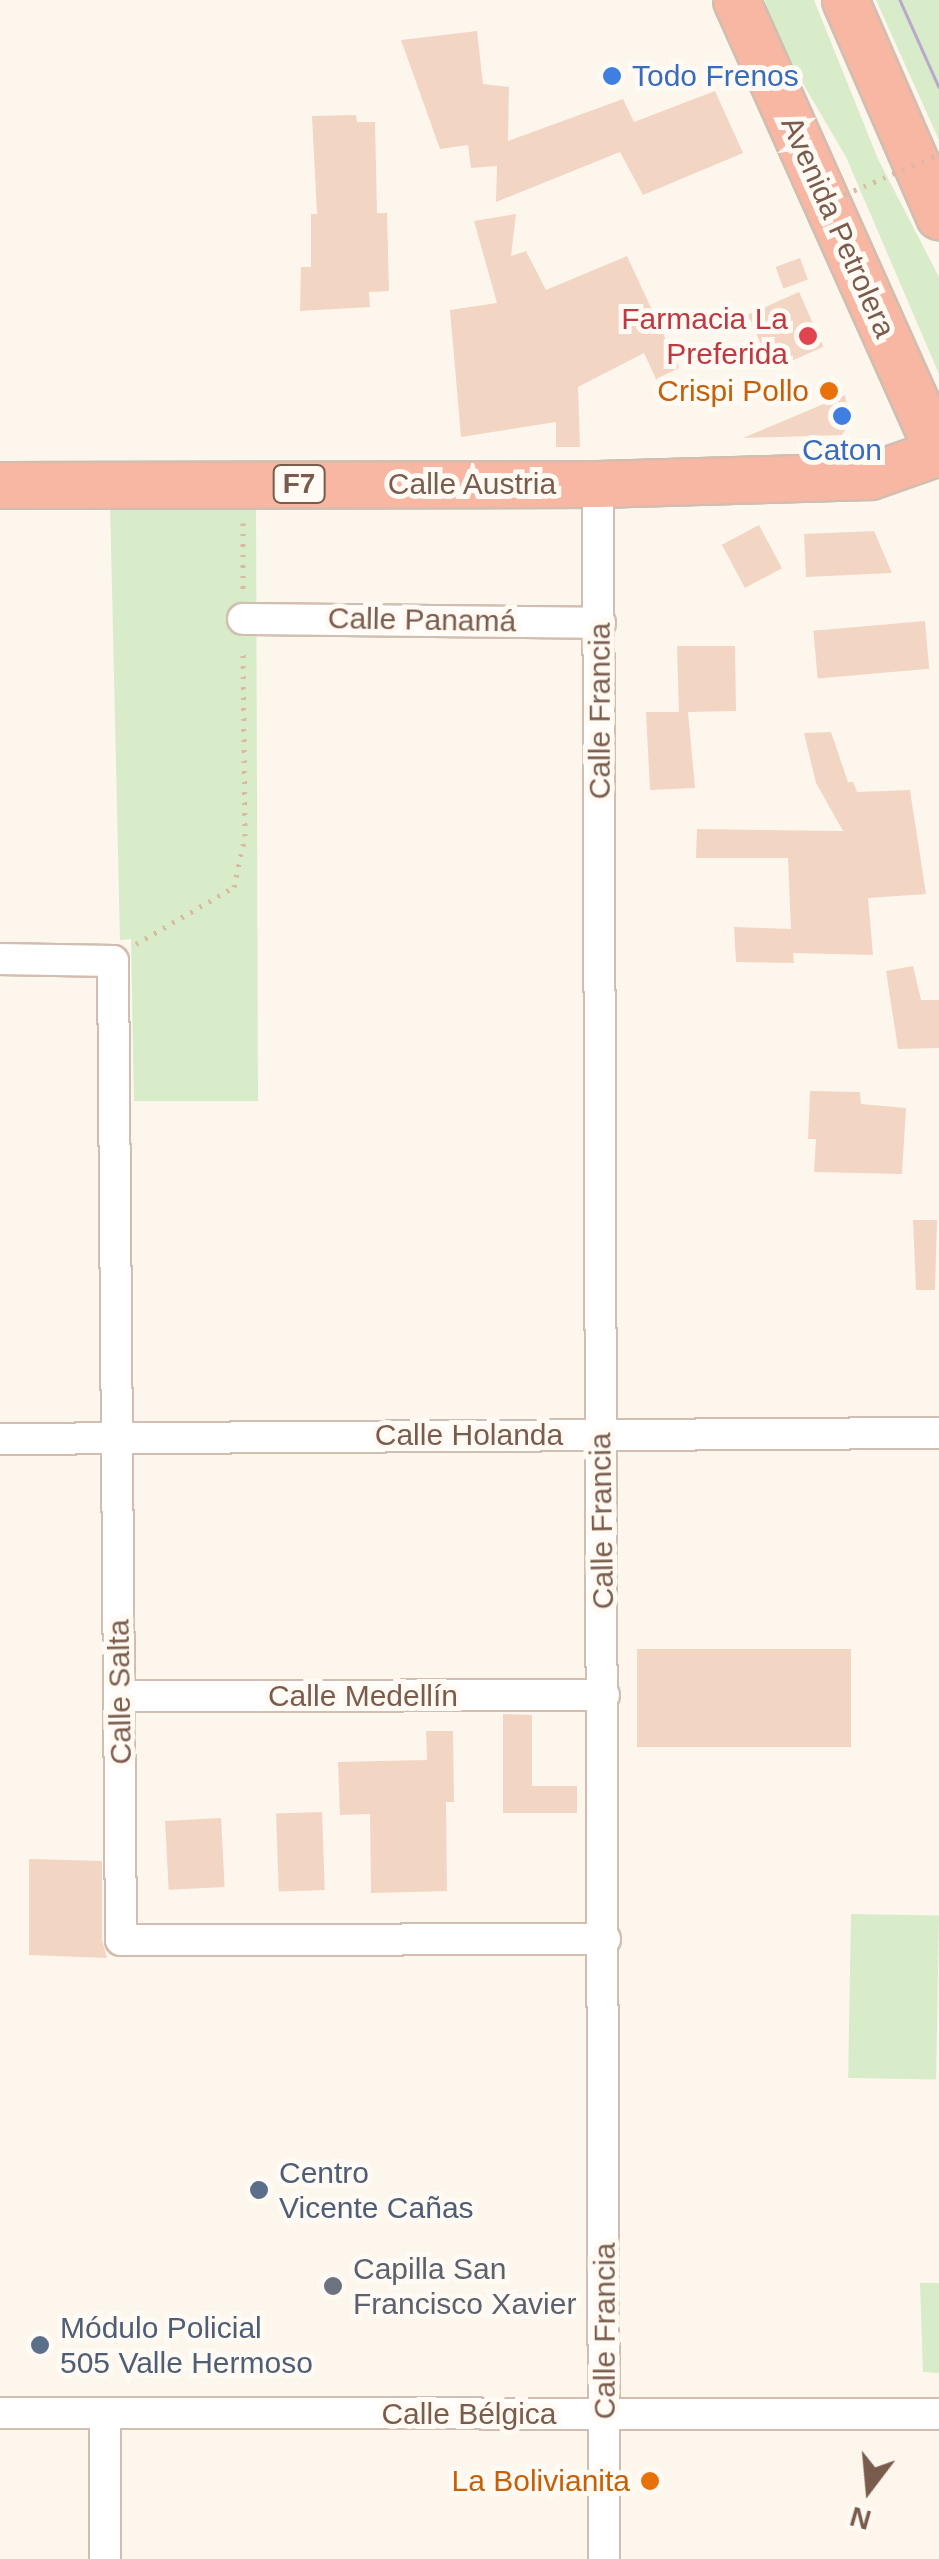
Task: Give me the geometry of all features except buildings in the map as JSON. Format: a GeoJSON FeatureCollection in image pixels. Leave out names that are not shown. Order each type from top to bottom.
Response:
{"type":"FeatureCollection","features":[{"type":"Feature","properties":{"kind":"highway","name":"Avenida Petrolera"},"geometry":{"type":"LineString","coordinates":[[736,0],[939,452]]}},
{"type":"Feature","properties":{"kind":"highway"},"geometry":{"type":"LineString","coordinates":[[845,0],[939,216]]}},
{"type":"Feature","properties":{"kind":"highway","name":"Calle Austria"},"geometry":{"type":"LineString","coordinates":[[0,485],[598,484],[870,476],[939,452]]}},
{"type":"Feature","properties":{"kind":"street","name":"Calle Francia"},"geometry":{"type":"LineString","coordinates":[[598,484],[604,2559]]}},
{"type":"Feature","properties":{"kind":"street","name":"Calle Panamá"},"geometry":{"type":"LineString","coordinates":[[243,619],[600,622]]}},
{"type":"Feature","properties":{"kind":"street"},"geometry":{"type":"LineString","coordinates":[[0,960],[114,961]]}},
{"type":"Feature","properties":{"kind":"street","name":"Calle Salta"},"geometry":{"type":"LineString","coordinates":[[114,961],[121,1940],[605,1939]]}},
{"type":"Feature","properties":{"kind":"street","name":"Calle Holanda"},"geometry":{"type":"LineString","coordinates":[[0,1439],[939,1433]]}},
{"type":"Feature","properties":{"kind":"street","name":"Calle Medellín"},"geometry":{"type":"LineString","coordinates":[[122,1696],[604,1695]]}},
{"type":"Feature","properties":{"kind":"street","name":"Calle Bélgica"},"geometry":{"type":"LineString","coordinates":[[0,2413],[939,2414]]}},
{"type":"Feature","properties":{"kind":"street"},"geometry":{"type":"LineString","coordinates":[[105,2413],[105,2559]]}},
{"type":"Feature","properties":{"kind":"path"},"geometry":{"type":"LineString","coordinates":[[806,211],[939,154]]}},
{"type":"Feature","properties":{"kind":"path"},"geometry":{"type":"LineString","coordinates":[[114,961],[234,887],[245,836],[242,484]]}},
{"type":"Feature","properties":{"kind":"green space"},"geometry":{"type":"Polygon","coordinates":[[[765,0],[814,0],[878,159],[939,277],[939,374],[846,157],[774,34],[765,0]]]}},
{"type":"Feature","properties":{"kind":"green space"},"geometry":{"type":"Polygon","coordinates":[[[876,0],[939,0],[939,140],[876,0]]]}},
{"type":"Feature","properties":{"kind":"green space"},"geometry":{"type":"Polygon","coordinates":[[[256,500],[258,1101],[134,1101],[131,939],[120,940],[110,501],[256,500]]]}},
{"type":"Feature","properties":{"kind":"green space"},"geometry":{"type":"Polygon","coordinates":[[[851,1914],[939,1916],[936,2080],[848,2078],[851,1914]]]}},
{"type":"Feature","properties":{"kind":"green space"},"geometry":{"type":"Polygon","coordinates":[[[920,2283],[939,2283],[939,2373],[923,2372],[920,2283]]]}},
{"type":"Feature","properties":{"kind":"tram line"},"geometry":{"type":"LineString","coordinates":[[900,0],[939,87]]}},
{"type":"Feature","properties":{"kind":"place","name":"Todo Frenos"},"geometry":{"type":"Point","coordinates":[612,76]}},
{"type":"Feature","properties":{"kind":"place","name":"Farmacia La Preferida"},"geometry":{"type":"Point","coordinates":[808,336]}},
{"type":"Feature","properties":{"kind":"place","name":"Crispi Pollo"},"geometry":{"type":"Point","coordinates":[829,391]}},
{"type":"Feature","properties":{"kind":"place","name":"Caton"},"geometry":{"type":"Point","coordinates":[842,416]}},
{"type":"Feature","properties":{"kind":"place","name":"Centro Vicente Cañas"},"geometry":{"type":"Point","coordinates":[259,2190]}},
{"type":"Feature","properties":{"kind":"place","name":"Capilla San Francisco Xavier"},"geometry":{"type":"Point","coordinates":[333,2286]}},
{"type":"Feature","properties":{"kind":"place","name":"Módulo Policial 505 Valle Hermoso"},"geometry":{"type":"Point","coordinates":[40,2345]}},
{"type":"Feature","properties":{"kind":"place","name":"La Bolivianita"},"geometry":{"type":"Point","coordinates":[650,2481]}}]}
